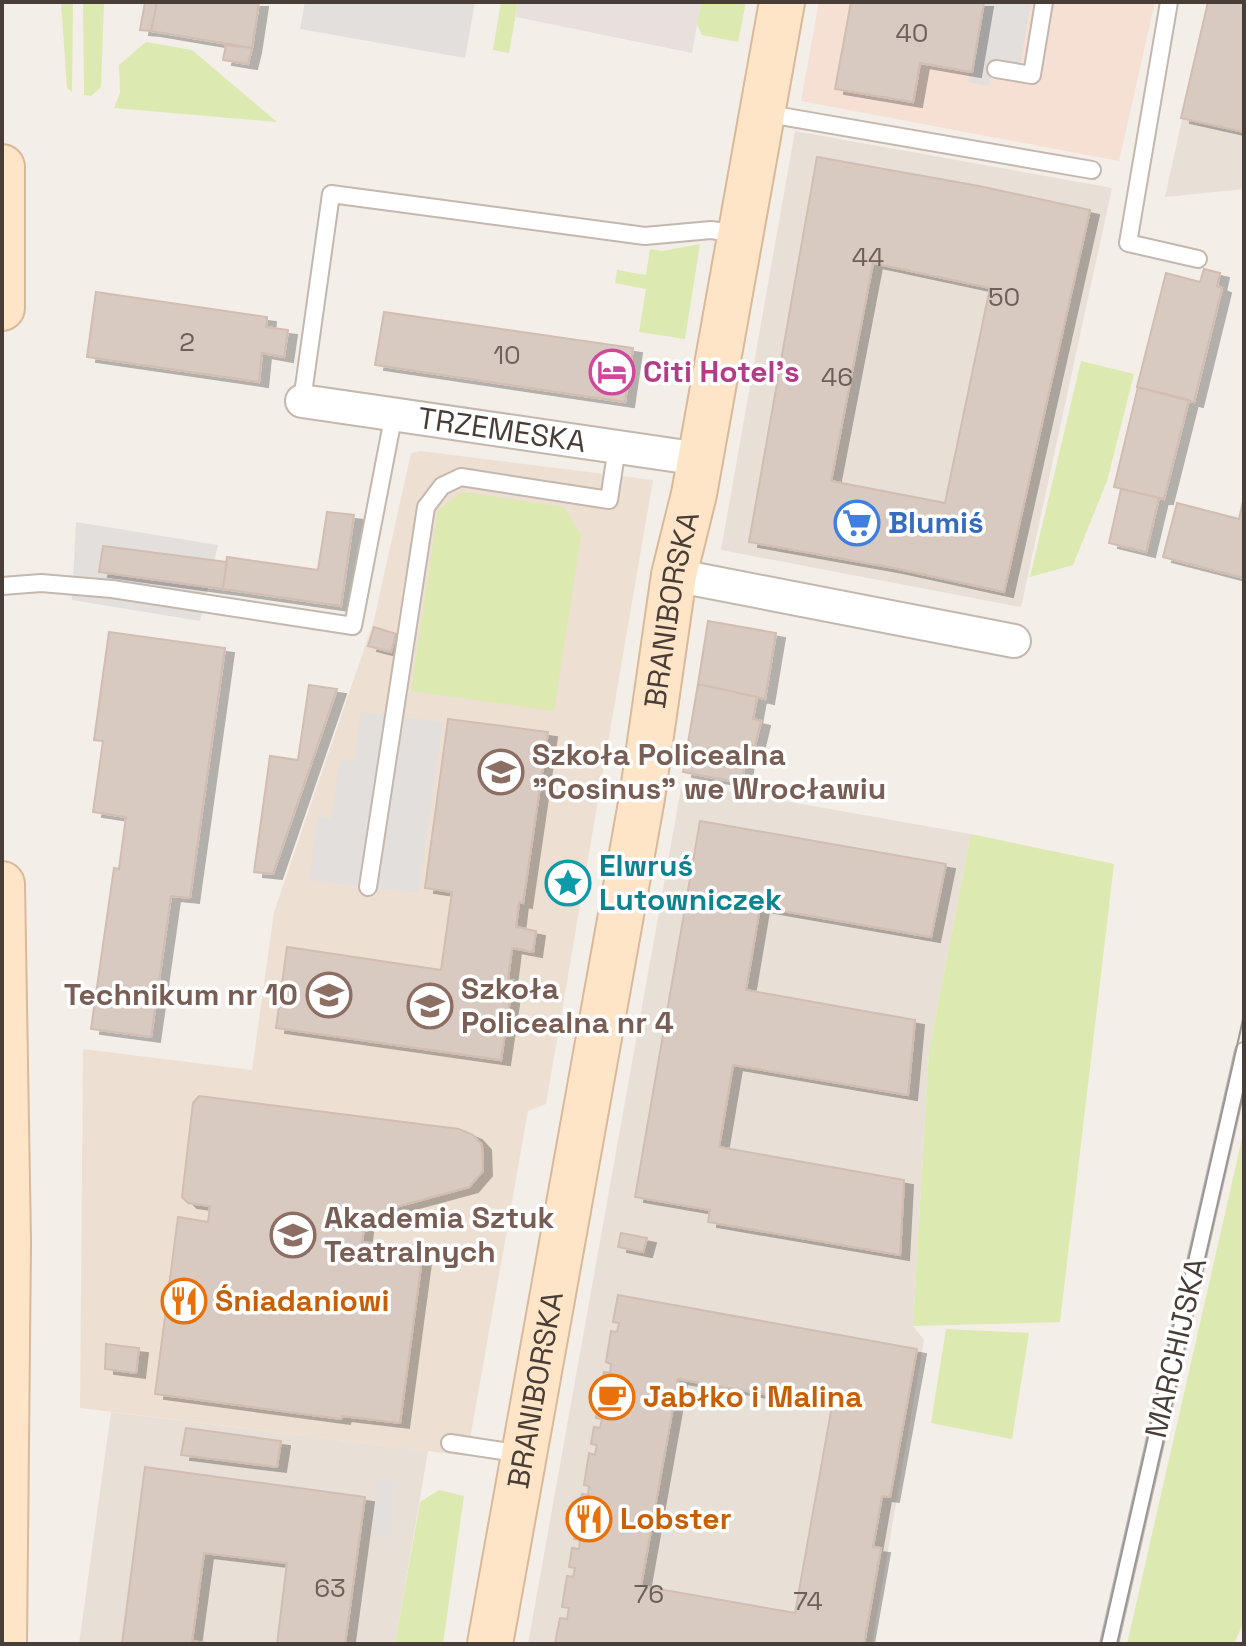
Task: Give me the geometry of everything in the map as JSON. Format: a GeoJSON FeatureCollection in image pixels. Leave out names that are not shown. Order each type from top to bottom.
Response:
{"type":"FeatureCollection","features":[{"type":"Feature","properties":{"kind":"street","name":"BRANIBORSKA"},"geometry":{"type":"LineString","coordinates":[[490,1644],[651,778],[674,575],[700,459],[782,2]]}},
{"type":"Feature","properties":{"kind":"street"},"geometry":{"type":"LineString","coordinates":[[2,167],[2,308]]}},
{"type":"Feature","properties":{"kind":"street","name":"TRZEMESKA"},"geometry":{"type":"LineString","coordinates":[[302,401],[700,459]]}},
{"type":"Feature","properties":{"kind":"street"},"geometry":{"type":"LineString","coordinates":[[674,575],[1014,641]]}},
{"type":"Feature","properties":{"kind":"street"},"geometry":{"type":"LineString","coordinates":[[2,884],[8,1242],[4,1644]]}},
{"type":"Feature","properties":{"kind":"lane"},"geometry":{"type":"LineString","coordinates":[[996,69],[1032,75],[1044,2]]}},
{"type":"Feature","properties":{"kind":"lane"},"geometry":{"type":"LineString","coordinates":[[1169,2],[1128,243],[1198,259]]}},
{"type":"Feature","properties":{"kind":"lane"},"geometry":{"type":"LineString","coordinates":[[762,113],[1092,170]]}},
{"type":"Feature","properties":{"kind":"lane"},"geometry":{"type":"LineString","coordinates":[[302,401],[331,194],[645,236],[711,230],[740,235]]}},
{"type":"Feature","properties":{"kind":"lane"},"geometry":{"type":"LineString","coordinates":[[2,586],[41,583],[112,589],[353,626],[394,413]]}},
{"type":"Feature","properties":{"kind":"lane"},"geometry":{"type":"LineString","coordinates":[[368,887],[426,507],[442,486],[461,477],[609,500],[617,447]]}},
{"type":"Feature","properties":{"kind":"lane","name":"MARCHIJSKA"},"geometry":{"type":"LineString","coordinates":[[1109,1644],[1244,1051]]}},
{"type":"Feature","properties":{"kind":"lane"},"geometry":{"type":"LineString","coordinates":[[450,1443],[524,1454]]}},
{"type":"Feature","properties":{"kind":"shaded area"},"geometry":{"type":"Polygon","coordinates":[[[305,2],[475,2],[465,58],[300,29],[305,2]]]}},
{"type":"Feature","properties":{"kind":"shaded area"},"geometry":{"type":"Polygon","coordinates":[[[518,2],[701,2],[692,53],[516,17],[518,2]]]}},
{"type":"Feature","properties":{"kind":"shaded area"},"geometry":{"type":"Polygon","coordinates":[[[819,2],[1155,2],[1119,161],[801,101],[819,2]]]}},
{"type":"Feature","properties":{"kind":"shaded area"},"geometry":{"type":"Polygon","coordinates":[[[982,2],[1031,2],[1020,65],[995,61],[989,86],[968,82],[982,2]]]}},
{"type":"Feature","properties":{"kind":"shaded area"},"geometry":{"type":"Polygon","coordinates":[[[1208,2],[1244,2],[1244,189],[1165,197],[1208,2]]]}},
{"type":"Feature","properties":{"kind":"shaded area"},"geometry":{"type":"Polygon","coordinates":[[[795,131],[1112,188],[1021,607],[721,550],[795,131]]]}},
{"type":"Feature","properties":{"kind":"shaded area"},"geometry":{"type":"Polygon","coordinates":[[[421,451],[653,480],[546,1104],[528,1111],[467,1456],[80,1408],[83,1049],[252,1070],[274,912],[374,620],[411,453],[421,451]]]}},
{"type":"Feature","properties":{"kind":"shaded area"},"geometry":{"type":"Polygon","coordinates":[[[76,522],[218,545],[200,621],[72,600],[76,522]]]}},
{"type":"Feature","properties":{"kind":"shaded area"},"geometry":{"type":"Polygon","coordinates":[[[361,712],[443,722],[418,893],[309,880],[318,816],[331,818],[340,759],[354,761],[361,712]]]}},
{"type":"Feature","properties":{"kind":"shaded area"},"geometry":{"type":"Polygon","coordinates":[[[682,783],[971,834],[929,1050],[913,1326],[924,1340],[872,1644],[528,1644],[682,783]]]}},
{"type":"Feature","properties":{"kind":"shaded area"},"geometry":{"type":"Polygon","coordinates":[[[111,1412],[428,1451],[395,1644],[79,1644],[111,1412]]]}},
{"type":"Feature","properties":{"kind":"shaded area"},"geometry":{"type":"Polygon","coordinates":[[[379,1480],[396,1482],[389,1538],[373,1536],[379,1480]]]}},
{"type":"Feature","properties":{"kind":"green space"},"geometry":{"type":"Polygon","coordinates":[[[61,2],[73,2],[72,92],[67,88],[61,2]]]}},
{"type":"Feature","properties":{"kind":"green space"},"geometry":{"type":"Polygon","coordinates":[[[83,2],[104,2],[101,87],[91,96],[84,95],[83,2]]]}},
{"type":"Feature","properties":{"kind":"green space"},"geometry":{"type":"Polygon","coordinates":[[[501,2],[518,2],[509,53],[493,50],[501,2]]]}},
{"type":"Feature","properties":{"kind":"green space"},"geometry":{"type":"Polygon","coordinates":[[[701,2],[746,2],[738,42],[702,35],[697,24],[701,2]]]}},
{"type":"Feature","properties":{"kind":"green space"},"geometry":{"type":"Polygon","coordinates":[[[146,42],[192,50],[277,122],[114,108],[120,93],[119,65],[146,42]]]}},
{"type":"Feature","properties":{"kind":"green space"},"geometry":{"type":"Polygon","coordinates":[[[700,244],[685,339],[639,332],[646,289],[615,283],[617,270],[646,275],[650,249],[662,251],[700,244]]]}},
{"type":"Feature","properties":{"kind":"green space"},"geometry":{"type":"Polygon","coordinates":[[[1081,361],[1134,374],[1107,481],[1073,565],[1030,577],[1081,361]]]}},
{"type":"Feature","properties":{"kind":"green space"},"geometry":{"type":"Polygon","coordinates":[[[462,492],[564,507],[581,535],[554,711],[411,691],[438,510],[462,492]]]}},
{"type":"Feature","properties":{"kind":"green space"},"geometry":{"type":"Polygon","coordinates":[[[971,834],[1114,864],[1060,1322],[913,1326],[929,1050],[971,834]]]}},
{"type":"Feature","properties":{"kind":"green space"},"geometry":{"type":"Polygon","coordinates":[[[1244,1130],[1244,1621],[1234,1644],[1127,1644],[1244,1130]]]}},
{"type":"Feature","properties":{"kind":"green space"},"geometry":{"type":"Polygon","coordinates":[[[946,1329],[1029,1333],[1012,1439],[931,1423],[946,1329]]]}},
{"type":"Feature","properties":{"kind":"green space"},"geometry":{"type":"Polygon","coordinates":[[[439,1490],[464,1496],[443,1644],[395,1644],[420,1502],[439,1490]]]}},
{"type":"Feature","properties":{"kind":"building"},"geometry":{"type":"Polygon","coordinates":[[[145,2],[157,2],[151,31],[140,30],[145,2]]]}},
{"type":"Feature","properties":{"kind":"building"},"geometry":{"type":"Polygon","coordinates":[[[157,2],[259,2],[252,48],[151,31],[157,2]]]}},
{"type":"Feature","properties":{"kind":"building"},"geometry":{"type":"Polygon","coordinates":[[[851,2],[984,2],[972,72],[920,63],[913,102],[835,89],[851,2]]]}},
{"type":"Feature","properties":{"kind":"building"},"geometry":{"type":"Polygon","coordinates":[[[1208,2],[1244,2],[1244,132],[1181,118],[1208,2]]]}},
{"type":"Feature","properties":{"kind":"building"},"geometry":{"type":"Polygon","coordinates":[[[226,45],[252,48],[248,64],[223,60],[226,45]]]}},
{"type":"Feature","properties":{"kind":"building"},"geometry":{"type":"Polygon","coordinates":[[[817,157],[979,186],[1090,210],[1004,592],[749,542],[817,157]],[[873,263],[831,481],[945,503],[990,288],[873,263]]]}},
{"type":"Feature","properties":{"kind":"building"},"geometry":{"type":"Polygon","coordinates":[[[1204,269],[1220,273],[1217,286],[1222,288],[1194,402],[1137,387],[1166,273],[1200,282],[1204,269]]]}},
{"type":"Feature","properties":{"kind":"building"},"geometry":{"type":"Polygon","coordinates":[[[96,292],[267,317],[266,327],[288,330],[284,357],[262,353],[259,382],[87,357],[96,292]]]}},
{"type":"Feature","properties":{"kind":"building"},"geometry":{"type":"Polygon","coordinates":[[[384,312],[633,348],[625,402],[375,365],[384,312]]]}},
{"type":"Feature","properties":{"kind":"building"},"geometry":{"type":"Polygon","coordinates":[[[1138,387],[1189,400],[1164,499],[1114,487],[1138,387]]]}},
{"type":"Feature","properties":{"kind":"building"},"geometry":{"type":"Polygon","coordinates":[[[1121,489],[1159,498],[1146,552],[1109,543],[1121,489]]]}},
{"type":"Feature","properties":{"kind":"building"},"geometry":{"type":"Polygon","coordinates":[[[1244,497],[1244,578],[1163,557],[1177,503],[1239,519],[1244,497]]]}},
{"type":"Feature","properties":{"kind":"building"},"geometry":{"type":"Polygon","coordinates":[[[327,512],[354,515],[341,606],[223,589],[227,557],[318,570],[327,512]]]}},
{"type":"Feature","properties":{"kind":"building"},"geometry":{"type":"Polygon","coordinates":[[[103,546],[227,562],[223,589],[99,572],[103,546]]]}},
{"type":"Feature","properties":{"kind":"building"},"geometry":{"type":"Polygon","coordinates":[[[708,621],[776,633],[765,699],[698,684],[708,621]]]}},
{"type":"Feature","properties":{"kind":"building"},"geometry":{"type":"Polygon","coordinates":[[[374,627],[396,634],[391,652],[368,646],[374,627]]]}},
{"type":"Feature","properties":{"kind":"building"},"geometry":{"type":"Polygon","coordinates":[[[109,632],[225,648],[190,898],[171,896],[151,1037],[91,1029],[114,868],[119,869],[126,817],[93,812],[103,741],[94,740],[109,632]]]}},
{"type":"Feature","properties":{"kind":"building"},"geometry":{"type":"Polygon","coordinates":[[[698,684],[757,697],[753,719],[761,721],[755,746],[747,744],[742,783],[683,772],[698,684]]]}},
{"type":"Feature","properties":{"kind":"building"},"geometry":{"type":"Polygon","coordinates":[[[309,685],[337,689],[273,874],[254,872],[270,756],[298,760],[309,685]]]}},
{"type":"Feature","properties":{"kind":"building"},"geometry":{"type":"Polygon","coordinates":[[[448,719],[548,732],[523,903],[519,902],[516,927],[536,931],[533,952],[512,948],[508,980],[513,980],[501,1060],[276,1028],[287,947],[441,970],[452,892],[425,888],[448,719]]]}},
{"type":"Feature","properties":{"kind":"building"},"geometry":{"type":"Polygon","coordinates":[[[700,821],[946,864],[931,937],[760,907],[746,990],[915,1020],[908,1095],[733,1065],[719,1147],[904,1180],[900,1255],[708,1222],[710,1210],[635,1197],[700,821]]]}},
{"type":"Feature","properties":{"kind":"building"},"geometry":{"type":"Polygon","coordinates":[[[199,1096],[459,1129],[473,1135],[482,1145],[483,1171],[469,1187],[366,1215],[362,1242],[423,1251],[400,1423],[342,1416],[341,1419],[155,1394],[178,1217],[208,1222],[210,1206],[188,1203],[182,1197],[193,1103],[199,1096]]]}},
{"type":"Feature","properties":{"kind":"building"},"geometry":{"type":"Polygon","coordinates":[[[621,1233],[647,1238],[643,1252],[618,1247],[621,1233]]]}},
{"type":"Feature","properties":{"kind":"building"},"geometry":{"type":"Polygon","coordinates":[[[618,1295],[917,1349],[890,1497],[882,1496],[873,1547],[881,1548],[864,1644],[555,1643],[560,1618],[567,1619],[569,1608],[562,1607],[567,1576],[573,1577],[575,1568],[569,1567],[572,1548],[579,1549],[580,1540],[574,1539],[578,1521],[583,1522],[585,1512],[579,1511],[582,1494],[588,1495],[589,1486],[584,1485],[589,1453],[595,1455],[597,1445],[591,1444],[594,1427],[600,1428],[602,1419],[596,1418],[599,1399],[605,1401],[607,1391],[601,1390],[604,1372],[610,1373],[611,1364],[606,1362],[611,1331],[617,1332],[619,1323],[613,1322],[618,1295]],[[678,1379],[641,1586],[795,1613],[832,1406],[678,1379]]]}},
{"type":"Feature","properties":{"kind":"building"},"geometry":{"type":"Polygon","coordinates":[[[106,1344],[139,1348],[136,1373],[105,1369],[106,1344]]]}},
{"type":"Feature","properties":{"kind":"building"},"geometry":{"type":"Polygon","coordinates":[[[186,1428],[281,1441],[277,1467],[181,1455],[186,1428]]]}},
{"type":"Feature","properties":{"kind":"building"},"geometry":{"type":"Polygon","coordinates":[[[145,1467],[365,1497],[345,1644],[277,1644],[287,1563],[204,1553],[192,1641],[214,1644],[122,1644],[145,1467]]]}},
{"type":"Feature","properties":{"kind":"tram line"},"geometry":{"type":"LineString","coordinates":[[1101,1644],[1244,1015]]}},
{"type":"Feature","properties":{"kind":"tram line"},"geometry":{"type":"LineString","coordinates":[[1117,1644],[1244,1088]]}},
{"type":"Feature","properties":{"kind":"place","name":"Citi Hotel's"},"geometry":{"type":"Point","coordinates":[612,372]}},
{"type":"Feature","properties":{"kind":"place","name":"Blumiś"},"geometry":{"type":"Point","coordinates":[857,523]}},
{"type":"Feature","properties":{"kind":"place","name":"Szkoła Policealna \"Cosinus\" we Wrocławiu"},"geometry":{"type":"Point","coordinates":[501,772]}},
{"type":"Feature","properties":{"kind":"place","name":"Elwruś Lutowniczek"},"geometry":{"type":"Point","coordinates":[568,883]}},
{"type":"Feature","properties":{"kind":"place","name":"Technikum nr 10"},"geometry":{"type":"Point","coordinates":[329,995]}},
{"type":"Feature","properties":{"kind":"place","name":"Szkoła Policealna nr 4"},"geometry":{"type":"Point","coordinates":[430,1006]}},
{"type":"Feature","properties":{"kind":"place","name":"Akademia Sztuk Teatralnych"},"geometry":{"type":"Point","coordinates":[293,1235]}},
{"type":"Feature","properties":{"kind":"place","name":"Śniadaniowi"},"geometry":{"type":"Point","coordinates":[184,1301]}},
{"type":"Feature","properties":{"kind":"place","name":"Jabłko i Malina"},"geometry":{"type":"Point","coordinates":[612,1397]}},
{"type":"Feature","properties":{"kind":"place","name":"Lobster"},"geometry":{"type":"Point","coordinates":[589,1519]}}]}
